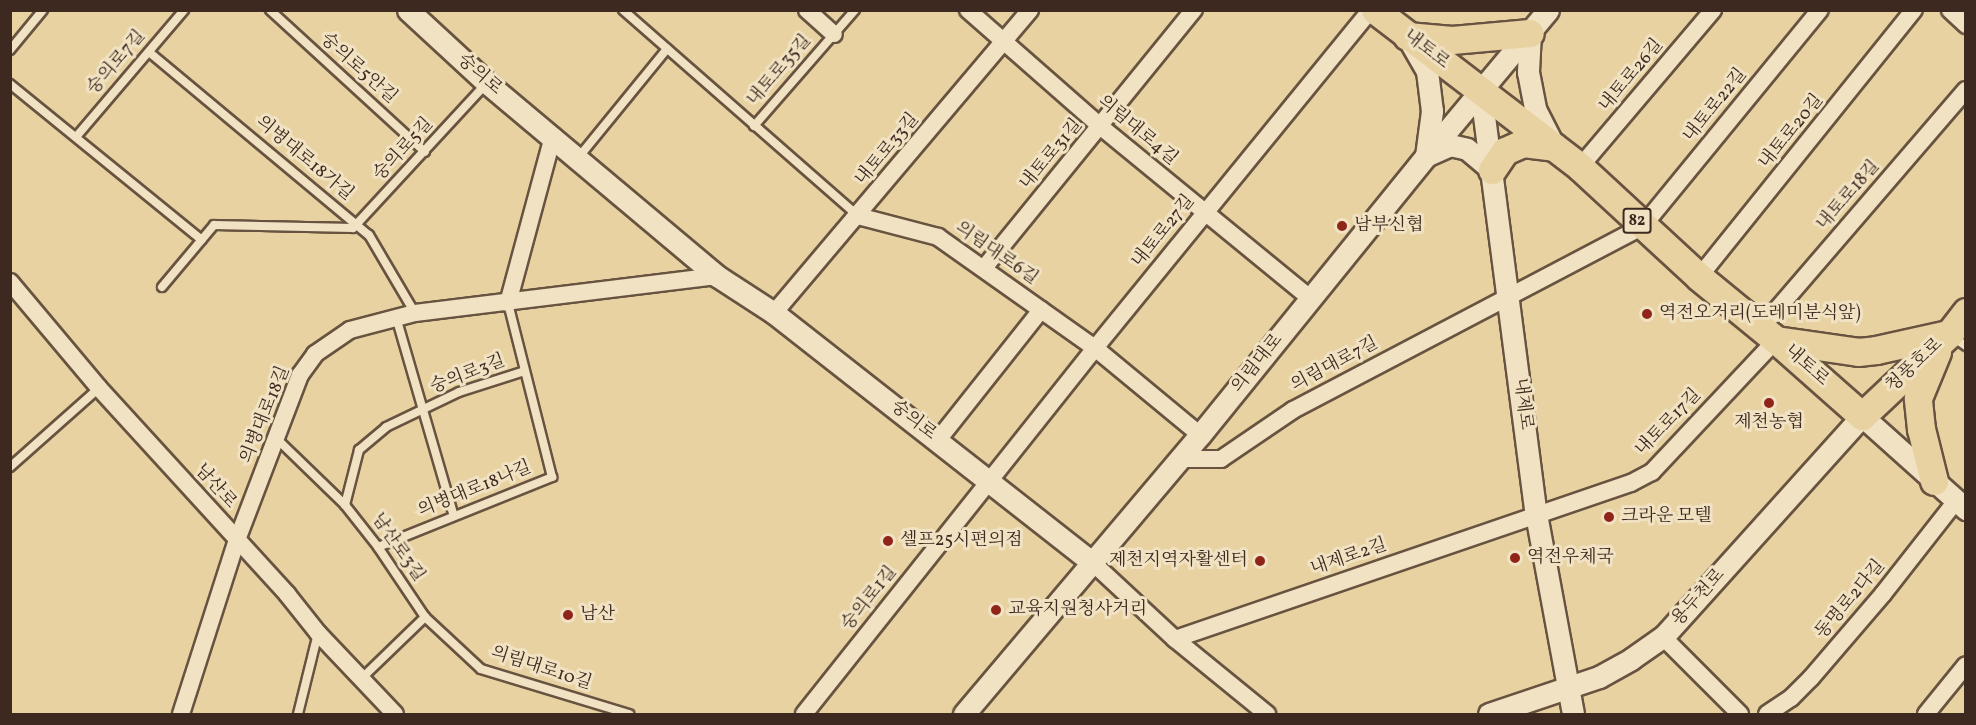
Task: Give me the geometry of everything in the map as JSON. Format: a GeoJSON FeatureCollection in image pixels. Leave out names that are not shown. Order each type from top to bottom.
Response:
{"type":"FeatureCollection","features":[{"type":"Feature","properties":{"kind":"main road","name":"내토로"},"geometry":{"type":"LineString","coordinates":[[1373,10],[1580,167],[1699,277],[1769,334],[1862,416]]}},
{"type":"Feature","properties":{"kind":"main road"},"geometry":{"type":"LineString","coordinates":[[1406,35],[1452,40],[1530,33]]}},
{"type":"Feature","properties":{"kind":"main road"},"geometry":{"type":"LineString","coordinates":[[1492,170],[1505,151],[1523,143],[1555,147]]}},
{"type":"Feature","properties":{"kind":"main road","name":"청풍호로"},"geometry":{"type":"LineString","coordinates":[[1862,416],[1957,340],[1965,312]]}},
{"type":"Feature","properties":{"kind":"main road"},"geometry":{"type":"LineString","coordinates":[[1769,334],[1858,352],[1957,340]]}},
{"type":"Feature","properties":{"kind":"main road"},"geometry":{"type":"LineString","coordinates":[[1934,481],[1922,429],[1918,398],[1932,361],[1957,340]]}},
{"type":"Feature","properties":{"kind":"street","name":"숭의로"},"geometry":{"type":"LineString","coordinates":[[408,10],[487,82],[717,276],[774,313],[1092,562],[1175,639],[1267,714]]}},
{"type":"Feature","properties":{"kind":"street"},"geometry":{"type":"LineString","coordinates":[[807,10],[834,34]]}},
{"type":"Feature","properties":{"kind":"street","name":"의림대로4길"},"geometry":{"type":"LineString","coordinates":[[968,10],[1101,127],[1311,299]]}},
{"type":"Feature","properties":{"kind":"street","name":"내토로33길"},"geometry":{"type":"LineString","coordinates":[[774,313],[1030,10]]}},
{"type":"Feature","properties":{"kind":"street","name":"내토로31길"},"geometry":{"type":"LineString","coordinates":[[984,268],[1194,10]]}},
{"type":"Feature","properties":{"kind":"street","name":"내토로27길"},"geometry":{"type":"LineString","coordinates":[[990,481],[1095,348],[1373,10]]}},
{"type":"Feature","properties":{"kind":"street","name":"의림대로"},"geometry":{"type":"LineString","coordinates":[[964,714],[1200,435],[1426,156],[1481,93],[1548,10]]}},
{"type":"Feature","properties":{"kind":"street","name":"내토로26길"},"geometry":{"type":"LineString","coordinates":[[1580,167],[1713,10]]}},
{"type":"Feature","properties":{"kind":"street","name":"내토로22길"},"geometry":{"type":"LineString","coordinates":[[1643,226],[1820,10]]}},
{"type":"Feature","properties":{"kind":"street","name":"내토로20길"},"geometry":{"type":"LineString","coordinates":[[1699,277],[1914,10]]}},
{"type":"Feature","properties":{"kind":"street"},"geometry":{"type":"LineString","coordinates":[[1950,10],[1965,25]]}},
{"type":"Feature","properties":{"kind":"street"},"geometry":{"type":"LineString","coordinates":[[1530,33],[1528,72],[1535,109],[1555,147]]}},
{"type":"Feature","properties":{"kind":"street"},"geometry":{"type":"LineString","coordinates":[[1406,35],[1427,71],[1432,111],[1426,156]]}},
{"type":"Feature","properties":{"kind":"street","name":"내토로18길"},"geometry":{"type":"LineString","coordinates":[[1769,334],[1965,90]]}},
{"type":"Feature","properties":{"kind":"street","name":"내제로"},"geometry":{"type":"LineString","coordinates":[[1481,93],[1536,514],[1573,714]]}},
{"type":"Feature","properties":{"kind":"street"},"geometry":{"type":"LineString","coordinates":[[508,303],[553,136]]}},
{"type":"Feature","properties":{"kind":"street"},"geometry":{"type":"LineString","coordinates":[[1426,156],[1450,145],[1467,149],[1492,170]]}},
{"type":"Feature","properties":{"kind":"street","name":"의림대로6길"},"geometry":{"type":"LineString","coordinates":[[858,216],[938,237],[1095,348],[1200,435]]}},
{"type":"Feature","properties":{"kind":"street"},"geometry":{"type":"LineString","coordinates":[[1508,295],[1643,226]]}},
{"type":"Feature","properties":{"kind":"street","name":"의병대로18길"},"geometry":{"type":"LineString","coordinates":[[181,714],[237,540],[300,375],[315,354],[350,330],[414,313],[717,276]]}},
{"type":"Feature","properties":{"kind":"street","name":"남산로"},"geometry":{"type":"LineString","coordinates":[[10,282],[99,388],[287,594],[318,633],[395,714]]}},
{"type":"Feature","properties":{"kind":"street","name":"의림대로7길"},"geometry":{"type":"LineString","coordinates":[[1180,459],[1221,459],[1293,410],[1508,295]]}},
{"type":"Feature","properties":{"kind":"street"},"geometry":{"type":"LineString","coordinates":[[938,440],[1041,310]]}},
{"type":"Feature","properties":{"kind":"street","name":"내토로17길"},"geometry":{"type":"LineString","coordinates":[[1536,514],[1631,483],[1652,472],[1769,334]]}},
{"type":"Feature","properties":{"kind":"street","name":"내토로"},"geometry":{"type":"LineString","coordinates":[[1862,416],[1960,505]]}},
{"type":"Feature","properties":{"kind":"street","name":"용두천로"},"geometry":{"type":"LineString","coordinates":[[1489,714],[1599,677],[1631,660],[1663,637],[1862,416]]}},
{"type":"Feature","properties":{"kind":"street","name":"숭의로1길"},"geometry":{"type":"LineString","coordinates":[[804,714],[990,481]]}},
{"type":"Feature","properties":{"kind":"street","name":"동명로2다길"},"geometry":{"type":"LineString","coordinates":[[1767,714],[1791,698],[1811,678],[1960,505]]}},
{"type":"Feature","properties":{"kind":"street","name":"내제로2길"},"geometry":{"type":"LineString","coordinates":[[1175,639],[1536,514]]}},
{"type":"Feature","properties":{"kind":"street"},"geometry":{"type":"LineString","coordinates":[[1663,637],[1740,714]]}},
{"type":"Feature","properties":{"kind":"street"},"geometry":{"type":"LineString","coordinates":[[1926,714],[1965,665]]}},
{"type":"Feature","properties":{"kind":"lane"},"geometry":{"type":"LineString","coordinates":[[10,50],[43,10]]}},
{"type":"Feature","properties":{"kind":"lane","name":"숭의로7길"},"geometry":{"type":"LineString","coordinates":[[76,137],[184,10]]}},
{"type":"Feature","properties":{"kind":"lane","name":"숭의로5안길"},"geometry":{"type":"LineString","coordinates":[[270,10],[425,152]]}},
{"type":"Feature","properties":{"kind":"lane","name":"의림대로6길"},"geometry":{"type":"LineString","coordinates":[[623,10],[858,216]]}},
{"type":"Feature","properties":{"kind":"lane","name":"내토로35길"},"geometry":{"type":"LineString","coordinates":[[754,126],[855,10]]}},
{"type":"Feature","properties":{"kind":"lane"},"geometry":{"type":"LineString","coordinates":[[578,158],[667,49]]}},
{"type":"Feature","properties":{"kind":"lane","name":"의병대로18가길"},"geometry":{"type":"LineString","coordinates":[[149,52],[369,235],[414,313]]}},
{"type":"Feature","properties":{"kind":"lane","name":"숭의로5길"},"geometry":{"type":"LineString","coordinates":[[357,224],[487,82]]}},
{"type":"Feature","properties":{"kind":"lane"},"geometry":{"type":"LineString","coordinates":[[10,84],[202,240]]}},
{"type":"Feature","properties":{"kind":"lane"},"geometry":{"type":"LineString","coordinates":[[162,287],[214,225],[353,228],[357,224]]}},
{"type":"Feature","properties":{"kind":"lane","name":"의병대로18나길"},"geometry":{"type":"LineString","coordinates":[[378,547],[552,477],[508,303]]}},
{"type":"Feature","properties":{"kind":"lane"},"geometry":{"type":"LineString","coordinates":[[396,317],[423,411]]}},
{"type":"Feature","properties":{"kind":"lane","name":"숭의로3길"},"geometry":{"type":"LineString","coordinates":[[345,505],[359,450],[386,427],[459,392],[525,371]]}},
{"type":"Feature","properties":{"kind":"lane"},"geometry":{"type":"LineString","coordinates":[[10,467],[99,388]]}},
{"type":"Feature","properties":{"kind":"lane","name":"숭의로3길"},"geometry":{"type":"LineString","coordinates":[[423,411],[454,516]]}},
{"type":"Feature","properties":{"kind":"lane","name":"남산로3길"},"geometry":{"type":"LineString","coordinates":[[277,439],[345,505],[378,547],[425,617]]}},
{"type":"Feature","properties":{"kind":"lane"},"geometry":{"type":"LineString","coordinates":[[362,678],[425,617]]}},
{"type":"Feature","properties":{"kind":"lane","name":"의림대로10길"},"geometry":{"type":"LineString","coordinates":[[425,617],[481,669],[629,714]]}},
{"type":"Feature","properties":{"kind":"lane"},"geometry":{"type":"LineString","coordinates":[[298,714],[318,633]]}},
{"type":"Feature","properties":{"kind":"place","name":"남부신협"},"geometry":{"type":"Point","coordinates":[1342,226]}},
{"type":"Feature","properties":{"kind":"place","name":"역전오거리(도레미분식앞)"},"geometry":{"type":"Point","coordinates":[1647,314]}},
{"type":"Feature","properties":{"kind":"place","name":"제천농협"},"geometry":{"type":"Point","coordinates":[1769,403]}},
{"type":"Feature","properties":{"kind":"place","name":"크라운 모텔"},"geometry":{"type":"Point","coordinates":[1609,517]}},
{"type":"Feature","properties":{"kind":"place","name":"셀프25시편의점"},"geometry":{"type":"Point","coordinates":[888,541]}},
{"type":"Feature","properties":{"kind":"place","name":"역전우체국"},"geometry":{"type":"Point","coordinates":[1515,558]}},
{"type":"Feature","properties":{"kind":"place","name":"제천지역자활센터"},"geometry":{"type":"Point","coordinates":[1260,561]}},
{"type":"Feature","properties":{"kind":"place","name":"교육지원청사거리"},"geometry":{"type":"Point","coordinates":[996,610]}},
{"type":"Feature","properties":{"kind":"place","name":"남산"},"geometry":{"type":"Point","coordinates":[568,615]}}]}
